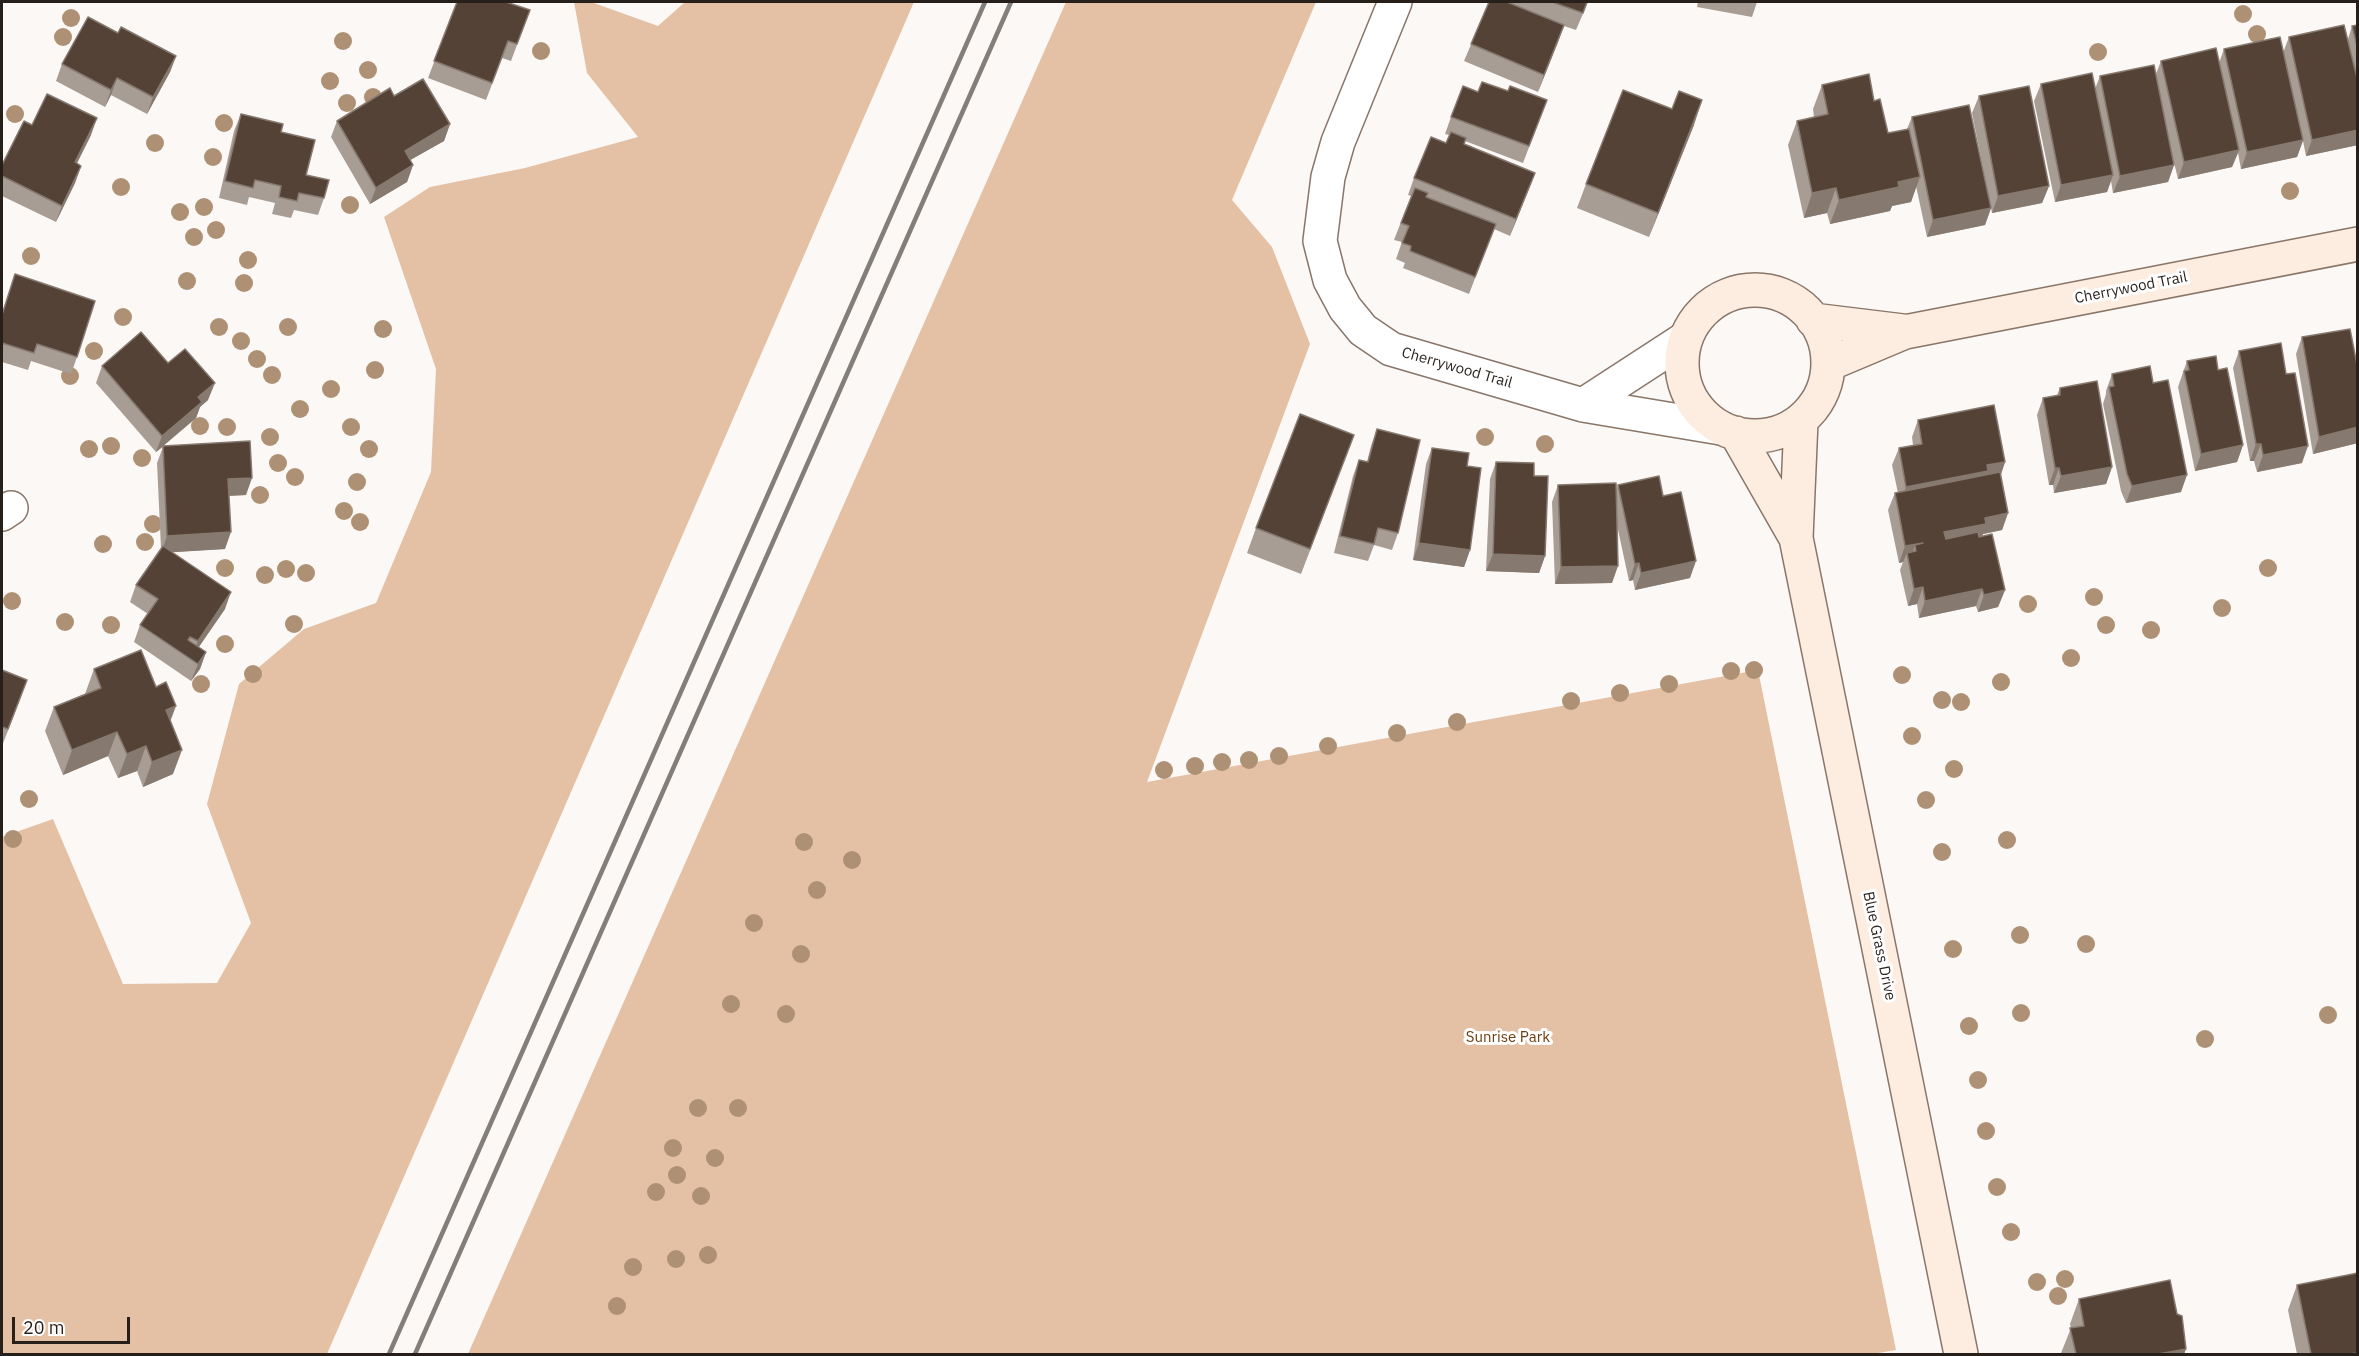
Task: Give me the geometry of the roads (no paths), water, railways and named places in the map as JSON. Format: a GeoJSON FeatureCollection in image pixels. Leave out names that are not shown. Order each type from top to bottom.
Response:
{"type":"FeatureCollection","features":[{"type":"Feature","properties":{"kind":"street","name":"Cherrywood Trail"},"geometry":{"type":"LineString","coordinates":[[1395,2],[1338,142],[1328,177],[1320,241],[1330,280],[1345,308],[1363,330],[1391,349],[1583,405],[1728,430]]}},
{"type":"Feature","properties":{"kind":"street","name":"Cherrywood Trail"},"geometry":{"type":"LineString","coordinates":[[1829,364],[1905,332],[2358,244]]}},
{"type":"Feature","properties":{"kind":"street"},"geometry":{"type":"LineString","coordinates":[[1743,290],[1775,291],[1803,307],[1814,320],[1823,333],[1829,364],[1821,396],[1801,421],[1772,435],[1746,436],[1728,430],[1700,412],[1687,389],[1682,363],[1686,338],[1699,316],[1719,299],[1743,290]]}},
{"type":"Feature","properties":{"kind":"street","name":"Cherrywood Trail"},"geometry":{"type":"LineString","coordinates":[[1814,320],[1905,332]]}},
{"type":"Feature","properties":{"kind":"street"},"geometry":{"type":"LineString","coordinates":[[1583,405],[1686,338]]}},
{"type":"Feature","properties":{"kind":"street","name":"Blue Grass Drive"},"geometry":{"type":"LineString","coordinates":[[1801,421],[1796,538],[1961,1354]]}},
{"type":"Feature","properties":{"kind":"street","name":"Blue Grass Drive"},"geometry":{"type":"LineString","coordinates":[[1728,430],[1796,538]]}},
{"type":"Feature","properties":{"kind":"railway"},"geometry":{"type":"LineString","coordinates":[[389,1354],[985,2]]}},
{"type":"Feature","properties":{"kind":"railway"},"geometry":{"type":"LineString","coordinates":[[415,1354],[1011,2]]}},
{"type":"Feature","properties":{"kind":"park label","name":"Sunrise Park"},"geometry":{"type":"Point","coordinates":[1508,1038]}}]}
